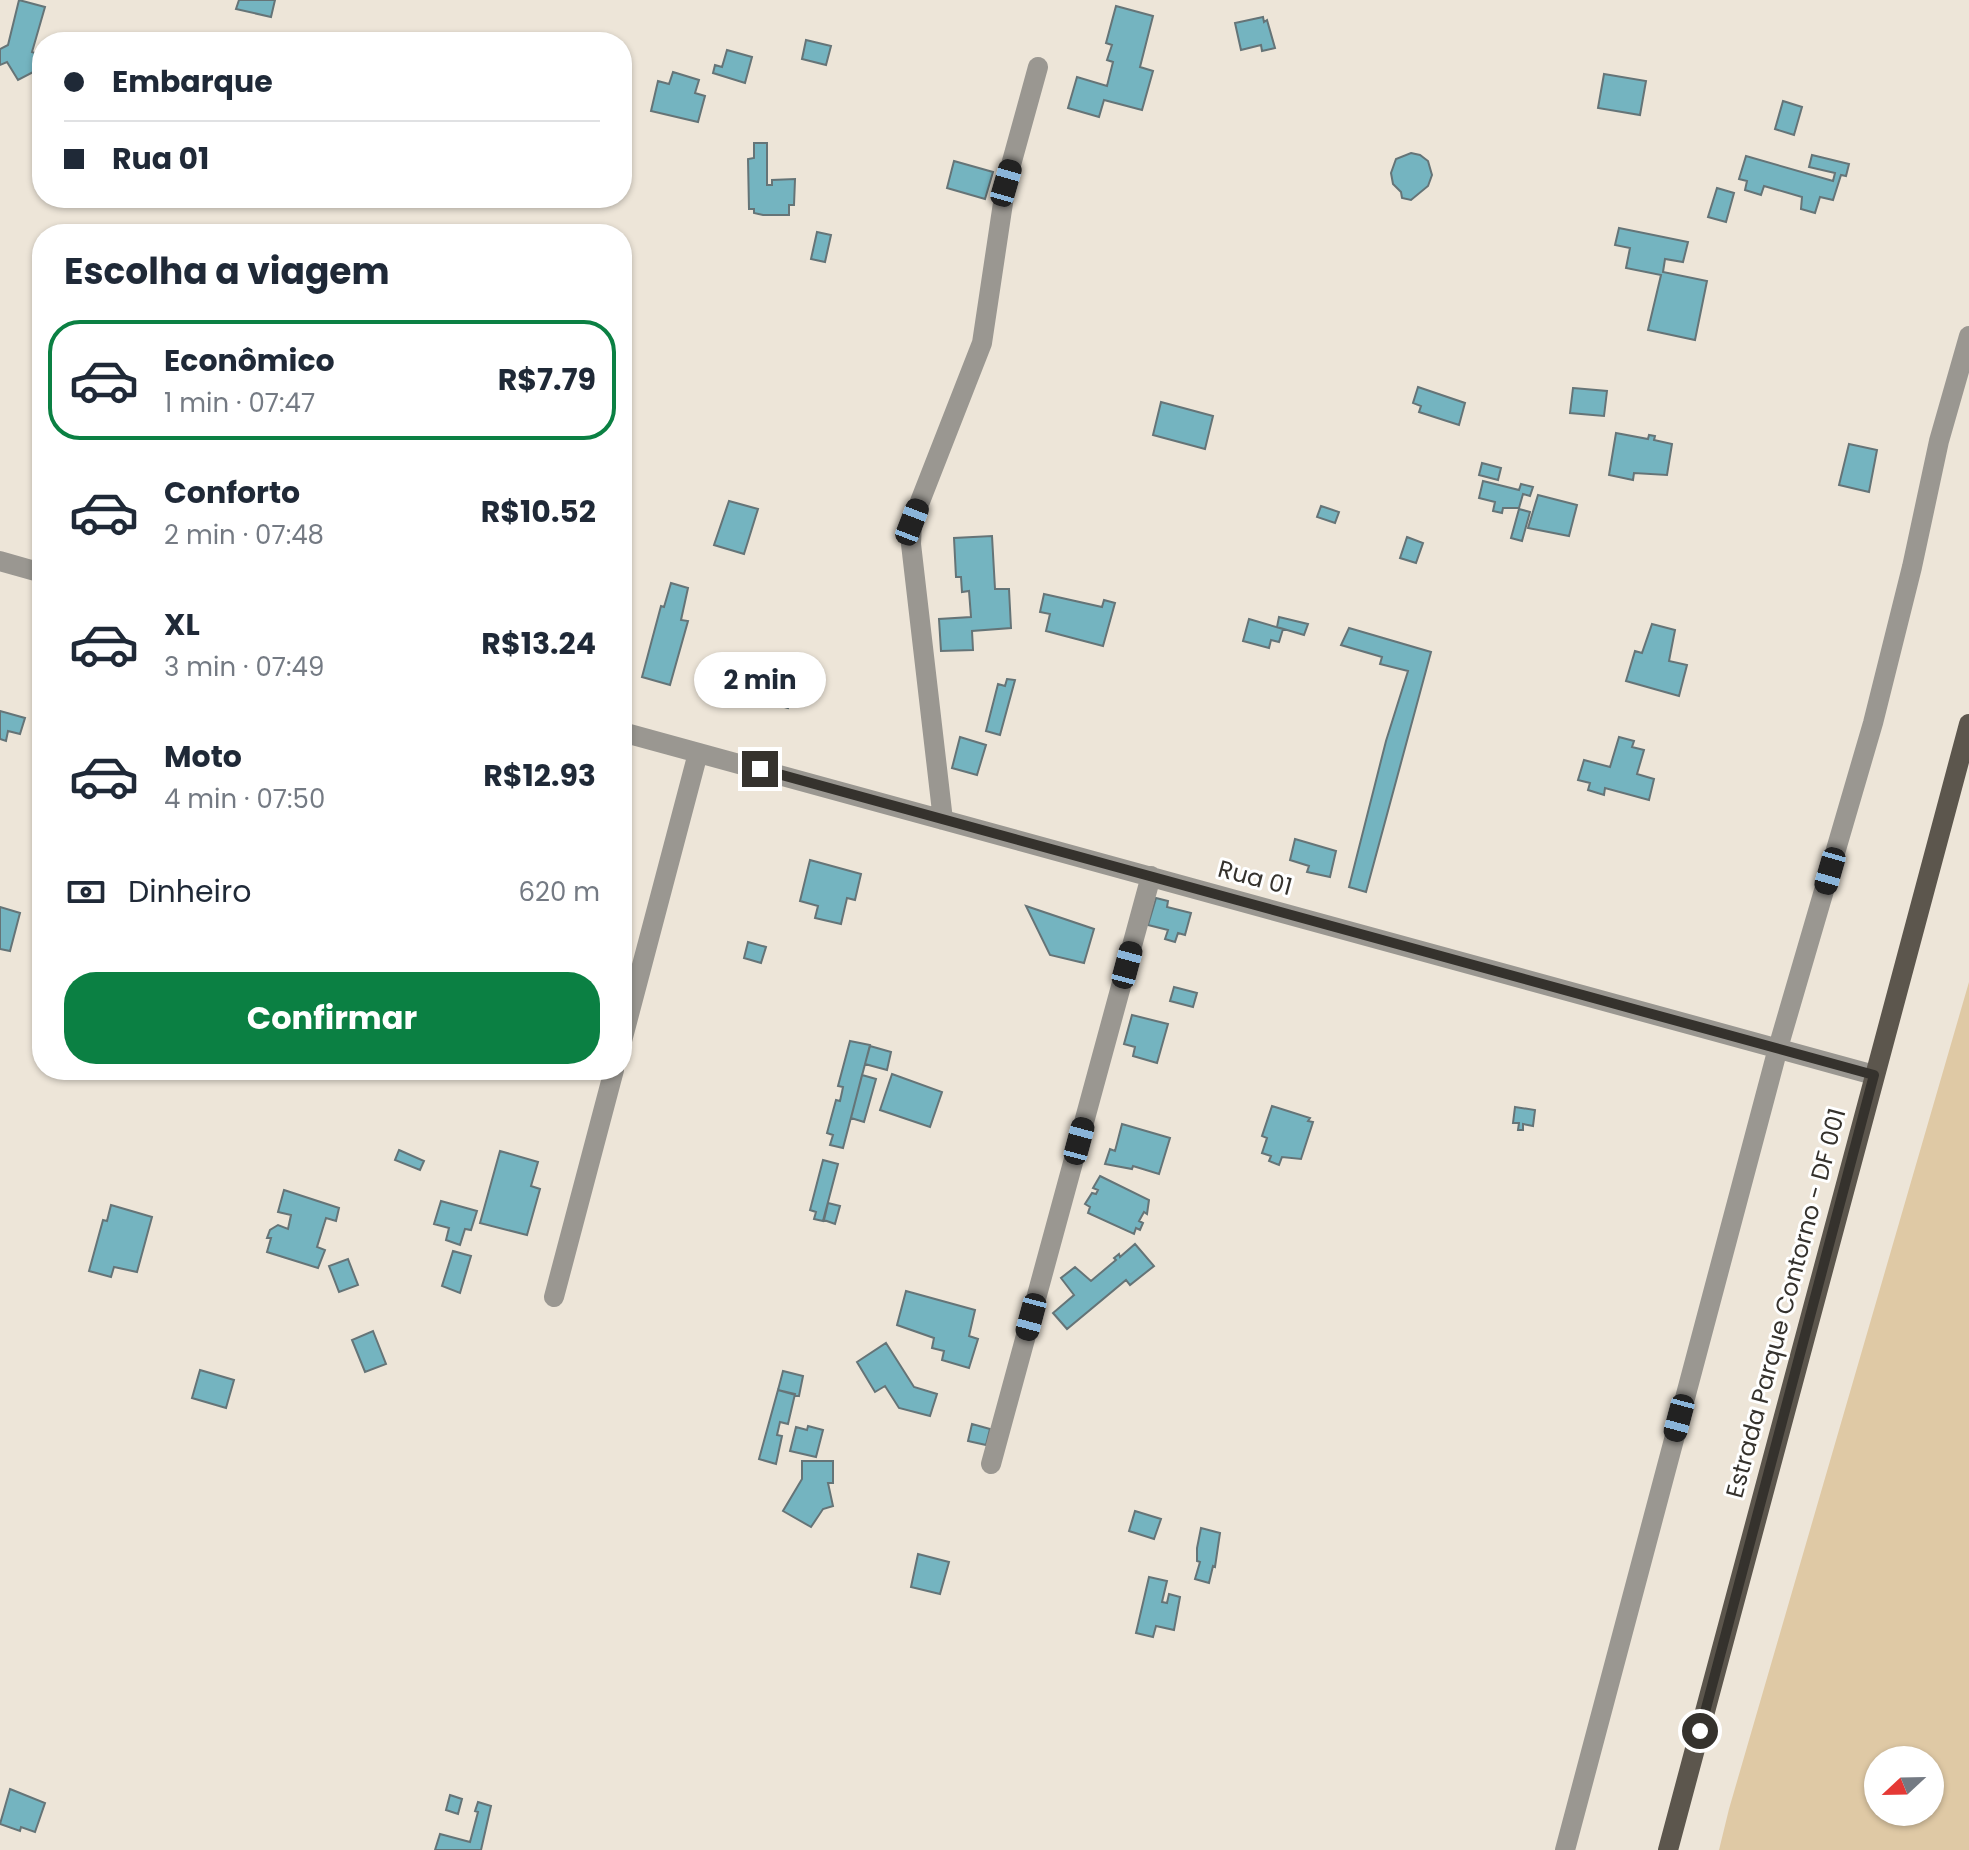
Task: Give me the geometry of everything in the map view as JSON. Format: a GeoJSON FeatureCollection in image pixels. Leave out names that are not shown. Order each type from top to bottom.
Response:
{"type":"FeatureCollection","features":[{"type":"Feature","properties":{"kind":"main road","name":"Estrada Parque Contorno - DF 001"},"geometry":{"type":"LineString","coordinates":[[1668,1850],[1969,724]]}},
{"type":"Feature","properties":{"kind":"street"},"geometry":{"type":"LineString","coordinates":[[943,820],[911,544],[912,522],[982,343],[1006,183],[1038,67]]}},
{"type":"Feature","properties":{"kind":"street"},"geometry":{"type":"LineString","coordinates":[[1565,1850],[1778,1048],[1873,723],[1912,567],[1939,441],[1969,336]]}},
{"type":"Feature","properties":{"kind":"street"},"geometry":{"type":"LineString","coordinates":[[0,561],[32,570]]}},
{"type":"Feature","properties":{"kind":"street","name":"Rua 01"},"geometry":{"type":"LineString","coordinates":[[632,735],[1874,1075]]}},
{"type":"Feature","properties":{"kind":"street"},"geometry":{"type":"LineString","coordinates":[[632,1003],[698,753]]}},
{"type":"Feature","properties":{"kind":"street"},"geometry":{"type":"LineString","coordinates":[[991,1464],[1151,876]]}},
{"type":"Feature","properties":{"kind":"street"},"geometry":{"type":"LineString","coordinates":[[554,1297],[611,1080]]}},
{"type":"Feature","properties":{"kind":"shaded area"},"geometry":{"type":"Polygon","coordinates":[[[1969,982],[1969,1850],[1719,1850],[1729,1809],[1969,982]]]}},
{"type":"Feature","properties":{"kind":"building"},"geometry":{"type":"Polygon","coordinates":[[[19,0],[45,7],[38,32],[32,32],[32,73],[18,80],[7,62],[0,65],[0,49],[8,45],[19,0]]]}},
{"type":"Feature","properties":{"kind":"building"},"geometry":{"type":"Polygon","coordinates":[[[239,0],[275,0],[271,17],[236,9],[239,0]]]}},
{"type":"Feature","properties":{"kind":"building"},"geometry":{"type":"Polygon","coordinates":[[[1116,6],[1153,16],[1140,67],[1153,71],[1142,110],[1104,100],[1099,117],[1068,108],[1077,77],[1107,86],[1113,62],[1107,60],[1112,45],[1106,43],[1116,6]]]}},
{"type":"Feature","properties":{"kind":"building"},"geometry":{"type":"Polygon","coordinates":[[[1263,17],[1264,22],[1267,20],[1275,48],[1262,51],[1261,45],[1241,50],[1235,23],[1263,17]]]}},
{"type":"Feature","properties":{"kind":"building"},"geometry":{"type":"Polygon","coordinates":[[[806,40],[831,46],[826,65],[802,59],[806,40]]]}},
{"type":"Feature","properties":{"kind":"building"},"geometry":{"type":"Polygon","coordinates":[[[727,50],[752,57],[745,83],[713,73],[715,65],[722,67],[727,50]]]}},
{"type":"Feature","properties":{"kind":"building"},"geometry":{"type":"Polygon","coordinates":[[[673,72],[699,80],[695,93],[705,96],[698,122],[651,111],[658,81],[669,84],[673,72]]]}},
{"type":"Feature","properties":{"kind":"building"},"geometry":{"type":"Polygon","coordinates":[[[1604,74],[1646,81],[1640,115],[1598,108],[1604,74]]]}},
{"type":"Feature","properties":{"kind":"building"},"geometry":{"type":"Polygon","coordinates":[[[1783,101],[1802,107],[1794,135],[1775,129],[1783,101]]]}},
{"type":"Feature","properties":{"kind":"building"},"geometry":{"type":"Polygon","coordinates":[[[754,143],[767,143],[767,185],[772,185],[772,180],[795,179],[794,205],[789,205],[789,215],[763,215],[749,209],[748,159],[754,158],[754,143]]]}},
{"type":"Feature","properties":{"kind":"building"},"geometry":{"type":"Polygon","coordinates":[[[1411,153],[1428,161],[1432,175],[1428,186],[1411,200],[1402,198],[1401,192],[1393,184],[1391,173],[1396,159],[1411,153]]]}},
{"type":"Feature","properties":{"kind":"building"},"geometry":{"type":"Polygon","coordinates":[[[1812,155],[1849,164],[1846,176],[1841,175],[1833,200],[1820,197],[1815,213],[1801,209],[1802,197],[1764,186],[1761,195],[1745,190],[1747,181],[1739,179],[1746,156],[1833,181],[1835,173],[1809,167],[1812,155]]]}},
{"type":"Feature","properties":{"kind":"building"},"geometry":{"type":"Polygon","coordinates":[[[954,161],[993,172],[985,199],[947,188],[954,161]]]}},
{"type":"Feature","properties":{"kind":"building"},"geometry":{"type":"Polygon","coordinates":[[[1717,188],[1734,193],[1726,222],[1708,217],[1717,188]]]}},
{"type":"Feature","properties":{"kind":"building"},"geometry":{"type":"Polygon","coordinates":[[[1619,228],[1688,242],[1683,262],[1665,259],[1663,272],[1707,281],[1695,340],[1648,330],[1661,275],[1626,268],[1630,248],[1615,245],[1619,228]]]}},
{"type":"Feature","properties":{"kind":"building"},"geometry":{"type":"Polygon","coordinates":[[[817,232],[831,235],[825,262],[811,259],[817,232]]]}},
{"type":"Feature","properties":{"kind":"building"},"geometry":{"type":"Polygon","coordinates":[[[1418,387],[1465,403],[1459,425],[1419,412],[1421,406],[1413,403],[1418,387]]]}},
{"type":"Feature","properties":{"kind":"building"},"geometry":{"type":"Polygon","coordinates":[[[1573,388],[1607,391],[1604,416],[1570,413],[1573,388]]]}},
{"type":"Feature","properties":{"kind":"building"},"geometry":{"type":"Polygon","coordinates":[[[1161,402],[1213,416],[1205,449],[1153,435],[1161,402]]]}},
{"type":"Feature","properties":{"kind":"building"},"geometry":{"type":"Polygon","coordinates":[[[1616,433],[1648,439],[1649,435],[1655,436],[1654,440],[1672,444],[1667,475],[1634,473],[1633,480],[1609,475],[1616,433]]]}},
{"type":"Feature","properties":{"kind":"building"},"geometry":{"type":"Polygon","coordinates":[[[1849,444],[1877,450],[1869,492],[1839,485],[1849,444]]]}},
{"type":"Feature","properties":{"kind":"building"},"geometry":{"type":"Polygon","coordinates":[[[1482,463],[1501,468],[1498,480],[1479,475],[1482,463]]]}},
{"type":"Feature","properties":{"kind":"building"},"geometry":{"type":"Polygon","coordinates":[[[1483,481],[1519,490],[1521,484],[1533,487],[1530,496],[1523,494],[1519,508],[1503,508],[1502,513],[1493,511],[1495,502],[1479,498],[1483,481]]]}},
{"type":"Feature","properties":{"kind":"building"},"geometry":{"type":"Polygon","coordinates":[[[1538,495],[1577,505],[1569,536],[1528,528],[1538,495]]]}},
{"type":"Feature","properties":{"kind":"building"},"geometry":{"type":"Polygon","coordinates":[[[729,501],[758,509],[744,554],[714,545],[729,501]]]}},
{"type":"Feature","properties":{"kind":"building"},"geometry":{"type":"Polygon","coordinates":[[[1321,506],[1339,512],[1335,523],[1317,517],[1321,506]]]}},
{"type":"Feature","properties":{"kind":"building"},"geometry":{"type":"Polygon","coordinates":[[[1519,509],[1530,512],[1522,541],[1511,538],[1519,509]]]}},
{"type":"Feature","properties":{"kind":"building"},"geometry":{"type":"Polygon","coordinates":[[[992,536],[995,589],[1009,589],[1011,628],[972,631],[973,650],[941,651],[939,619],[971,617],[969,591],[962,592],[961,577],[956,577],[954,538],[992,536]]]}},
{"type":"Feature","properties":{"kind":"building"},"geometry":{"type":"Polygon","coordinates":[[[1407,537],[1423,543],[1416,563],[1400,558],[1407,537]]]}},
{"type":"Feature","properties":{"kind":"building"},"geometry":{"type":"Polygon","coordinates":[[[671,583],[688,588],[681,620],[688,621],[670,685],[642,677],[661,606],[664,607],[671,583]]]}},
{"type":"Feature","properties":{"kind":"building"},"geometry":{"type":"Polygon","coordinates":[[[1044,594],[1102,607],[1104,600],[1115,603],[1103,646],[1046,631],[1050,614],[1040,612],[1044,594]]]}},
{"type":"Feature","properties":{"kind":"building"},"geometry":{"type":"Polygon","coordinates":[[[1279,617],[1308,624],[1304,635],[1277,627],[1279,617]]]}},
{"type":"Feature","properties":{"kind":"building"},"geometry":{"type":"Polygon","coordinates":[[[1249,619],[1283,629],[1279,642],[1271,640],[1269,648],[1243,641],[1249,619]]]}},
{"type":"Feature","properties":{"kind":"building"},"geometry":{"type":"Polygon","coordinates":[[[1652,624],[1675,630],[1669,661],[1687,665],[1679,696],[1626,681],[1635,651],[1642,653],[1652,624]]]}},
{"type":"Feature","properties":{"kind":"building"},"geometry":{"type":"Polygon","coordinates":[[[1349,628],[1431,652],[1366,892],[1349,887],[1386,741],[1408,671],[1380,664],[1382,657],[1341,645],[1349,628]]]}},
{"type":"Feature","properties":{"kind":"building"},"geometry":{"type":"Polygon","coordinates":[[[780,655],[804,661],[801,672],[813,675],[805,705],[791,701],[788,708],[767,702],[780,655]]]}},
{"type":"Feature","properties":{"kind":"building"},"geometry":{"type":"Polygon","coordinates":[[[1007,679],[1015,680],[1000,735],[986,731],[998,684],[1005,686],[1007,679]]]}},
{"type":"Feature","properties":{"kind":"building"},"geometry":{"type":"Polygon","coordinates":[[[0,711],[25,718],[20,734],[8,731],[6,741],[0,739],[0,711]]]}},
{"type":"Feature","properties":{"kind":"building"},"geometry":{"type":"Polygon","coordinates":[[[960,737],[986,745],[977,775],[952,768],[960,737]]]}},
{"type":"Feature","properties":{"kind":"building"},"geometry":{"type":"Polygon","coordinates":[[[1619,737],[1634,741],[1632,747],[1644,750],[1637,774],[1654,779],[1649,800],[1605,788],[1604,795],[1588,790],[1590,783],[1578,780],[1584,760],[1610,767],[1619,737]]]}},
{"type":"Feature","properties":{"kind":"building"},"geometry":{"type":"Polygon","coordinates":[[[1295,839],[1336,851],[1330,877],[1307,872],[1309,866],[1290,860],[1295,839]]]}},
{"type":"Feature","properties":{"kind":"building"},"geometry":{"type":"Polygon","coordinates":[[[810,860],[861,874],[855,900],[847,898],[841,924],[815,918],[818,906],[800,901],[810,860]]]}},
{"type":"Feature","properties":{"kind":"building"},"geometry":{"type":"Polygon","coordinates":[[[1156,898],[1168,901],[1167,907],[1191,913],[1185,935],[1178,933],[1175,942],[1165,939],[1168,930],[1148,925],[1156,898]]]}},
{"type":"Feature","properties":{"kind":"building"},"geometry":{"type":"Polygon","coordinates":[[[1026,906],[1094,929],[1084,963],[1050,955],[1026,906]]]}},
{"type":"Feature","properties":{"kind":"building"},"geometry":{"type":"Polygon","coordinates":[[[0,907],[20,913],[10,951],[0,949],[0,907]]]}},
{"type":"Feature","properties":{"kind":"building"},"geometry":{"type":"Polygon","coordinates":[[[748,942],[766,947],[761,963],[744,958],[748,942]]]}},
{"type":"Feature","properties":{"kind":"building"},"geometry":{"type":"Polygon","coordinates":[[[1174,987],[1197,993],[1193,1007],[1170,1001],[1174,987]]]}},
{"type":"Feature","properties":{"kind":"building"},"geometry":{"type":"Polygon","coordinates":[[[1132,1015],[1168,1024],[1157,1063],[1133,1056],[1135,1047],[1124,1044],[1132,1015]]]}},
{"type":"Feature","properties":{"kind":"building"},"geometry":{"type":"Polygon","coordinates":[[[850,1041],[870,1045],[843,1148],[830,1145],[833,1135],[827,1133],[836,1100],[840,1101],[843,1087],[838,1086],[850,1041]]]}},
{"type":"Feature","properties":{"kind":"building"},"geometry":{"type":"Polygon","coordinates":[[[870,1046],[891,1052],[887,1070],[865,1064],[870,1046]]]}},
{"type":"Feature","properties":{"kind":"building"},"geometry":{"type":"Polygon","coordinates":[[[892,1074],[942,1092],[930,1127],[880,1110],[892,1074]]]}},
{"type":"Feature","properties":{"kind":"building"},"geometry":{"type":"Polygon","coordinates":[[[862,1075],[876,1079],[864,1122],[851,1118],[862,1075]]]}},
{"type":"Feature","properties":{"kind":"building"},"geometry":{"type":"Polygon","coordinates":[[[1272,1106],[1310,1118],[1308,1121],[1313,1122],[1301,1159],[1282,1157],[1279,1165],[1269,1161],[1271,1156],[1262,1153],[1267,1138],[1262,1136],[1272,1106]]]}},
{"type":"Feature","properties":{"kind":"building"},"geometry":{"type":"Polygon","coordinates":[[[1515,1107],[1535,1110],[1533,1126],[1523,1124],[1523,1130],[1518,1130],[1519,1123],[1513,1123],[1515,1107]]]}},
{"type":"Feature","properties":{"kind":"building"},"geometry":{"type":"Polygon","coordinates":[[[1122,1124],[1170,1138],[1159,1174],[1133,1166],[1132,1169],[1105,1164],[1110,1149],[1115,1151],[1122,1124]]]}},
{"type":"Feature","properties":{"kind":"building"},"geometry":{"type":"Polygon","coordinates":[[[399,1150],[424,1161],[420,1170],[395,1160],[399,1150]]]}},
{"type":"Feature","properties":{"kind":"building"},"geometry":{"type":"Polygon","coordinates":[[[500,1151],[538,1162],[531,1186],[540,1189],[527,1235],[480,1223],[500,1151]]]}},
{"type":"Feature","properties":{"kind":"building"},"geometry":{"type":"Polygon","coordinates":[[[823,1160],[838,1164],[823,1221],[814,1219],[816,1212],[810,1210],[823,1160]]]}},
{"type":"Feature","properties":{"kind":"building"},"geometry":{"type":"Polygon","coordinates":[[[1100,1176],[1149,1200],[1147,1214],[1144,1212],[1139,1221],[1143,1223],[1140,1230],[1136,1228],[1134,1234],[1088,1213],[1090,1207],[1085,1204],[1092,1193],[1096,1194],[1098,1190],[1093,1188],[1100,1176]]]}},
{"type":"Feature","properties":{"kind":"building"},"geometry":{"type":"Polygon","coordinates":[[[284,1190],[339,1208],[336,1221],[326,1218],[317,1247],[325,1250],[318,1268],[267,1252],[270,1230],[278,1225],[288,1229],[291,1215],[278,1212],[284,1190]]]}},
{"type":"Feature","properties":{"kind":"building"},"geometry":{"type":"Polygon","coordinates":[[[441,1201],[477,1211],[471,1230],[465,1229],[460,1245],[446,1240],[449,1228],[434,1224],[441,1201]]]}},
{"type":"Feature","properties":{"kind":"building"},"geometry":{"type":"Polygon","coordinates":[[[828,1203],[840,1206],[835,1224],[824,1220],[828,1203]]]}},
{"type":"Feature","properties":{"kind":"building"},"geometry":{"type":"Polygon","coordinates":[[[111,1205],[152,1217],[137,1272],[114,1267],[111,1277],[89,1271],[103,1220],[107,1221],[111,1205]]]}},
{"type":"Feature","properties":{"kind":"building"},"geometry":{"type":"Polygon","coordinates":[[[1135,1244],[1154,1266],[1130,1285],[1126,1280],[1067,1329],[1053,1313],[1074,1295],[1061,1278],[1075,1267],[1091,1281],[1116,1260],[1114,1258],[1119,1254],[1120,1257],[1135,1244]]]}},
{"type":"Feature","properties":{"kind":"building"},"geometry":{"type":"Polygon","coordinates":[[[453,1251],[471,1256],[460,1293],[442,1286],[453,1251]]]}},
{"type":"Feature","properties":{"kind":"building"},"geometry":{"type":"Polygon","coordinates":[[[348,1259],[358,1285],[339,1292],[329,1266],[348,1259]]]}},
{"type":"Feature","properties":{"kind":"building"},"geometry":{"type":"Polygon","coordinates":[[[906,1291],[975,1310],[969,1336],[978,1339],[969,1368],[942,1360],[944,1351],[932,1348],[934,1338],[897,1325],[906,1291]]]}},
{"type":"Feature","properties":{"kind":"building"},"geometry":{"type":"Polygon","coordinates":[[[373,1331],[386,1364],[365,1372],[352,1340],[373,1331]]]}},
{"type":"Feature","properties":{"kind":"building"},"geometry":{"type":"Polygon","coordinates":[[[886,1343],[914,1387],[937,1394],[930,1416],[899,1408],[885,1386],[875,1392],[857,1362],[886,1343]]]}},
{"type":"Feature","properties":{"kind":"building"},"geometry":{"type":"Polygon","coordinates":[[[200,1370],[234,1380],[226,1408],[192,1398],[200,1370]]]}},
{"type":"Feature","properties":{"kind":"building"},"geometry":{"type":"Polygon","coordinates":[[[783,1371],[803,1376],[799,1396],[778,1390],[783,1371]]]}},
{"type":"Feature","properties":{"kind":"building"},"geometry":{"type":"Polygon","coordinates":[[[778,1390],[795,1394],[788,1424],[780,1422],[777,1435],[782,1436],[776,1464],[759,1459],[778,1390]]]}},
{"type":"Feature","properties":{"kind":"building"},"geometry":{"type":"Polygon","coordinates":[[[972,1424],[990,1429],[986,1445],[968,1441],[972,1424]]]}},
{"type":"Feature","properties":{"kind":"building"},"geometry":{"type":"Polygon","coordinates":[[[808,1426],[823,1430],[816,1457],[790,1451],[796,1427],[807,1430],[808,1426]]]}},
{"type":"Feature","properties":{"kind":"building"},"geometry":{"type":"Polygon","coordinates":[[[802,1461],[833,1461],[833,1483],[828,1483],[833,1506],[823,1509],[811,1527],[783,1511],[802,1479],[802,1461]]]}},
{"type":"Feature","properties":{"kind":"building"},"geometry":{"type":"Polygon","coordinates":[[[1135,1511],[1161,1519],[1154,1539],[1129,1531],[1135,1511]]]}},
{"type":"Feature","properties":{"kind":"building"},"geometry":{"type":"Polygon","coordinates":[[[1201,1528],[1220,1533],[1215,1567],[1209,1583],[1195,1579],[1200,1562],[1197,1561],[1197,1548],[1201,1528]]]}},
{"type":"Feature","properties":{"kind":"building"},"geometry":{"type":"Polygon","coordinates":[[[918,1554],[949,1562],[940,1594],[911,1587],[918,1554]]]}},
{"type":"Feature","properties":{"kind":"building"},"geometry":{"type":"Polygon","coordinates":[[[1149,1577],[1167,1581],[1162,1602],[1167,1603],[1169,1594],[1180,1597],[1174,1630],[1156,1626],[1153,1637],[1136,1633],[1149,1577]]]}},
{"type":"Feature","properties":{"kind":"building"},"geometry":{"type":"Polygon","coordinates":[[[10,1789],[45,1803],[35,1832],[0,1824],[10,1789]]]}},
{"type":"Feature","properties":{"kind":"building"},"geometry":{"type":"Polygon","coordinates":[[[450,1795],[462,1799],[458,1814],[446,1810],[450,1795]]]}},
{"type":"Feature","properties":{"kind":"building"},"geometry":{"type":"Polygon","coordinates":[[[478,1802],[491,1806],[481,1850],[435,1850],[440,1834],[470,1842],[478,1802]]]}},
{"type":"Feature","properties":{"kind":"route"},"geometry":{"type":"LineString","coordinates":[[760,769],[1874,1075],[1700,1731]]}}]}
